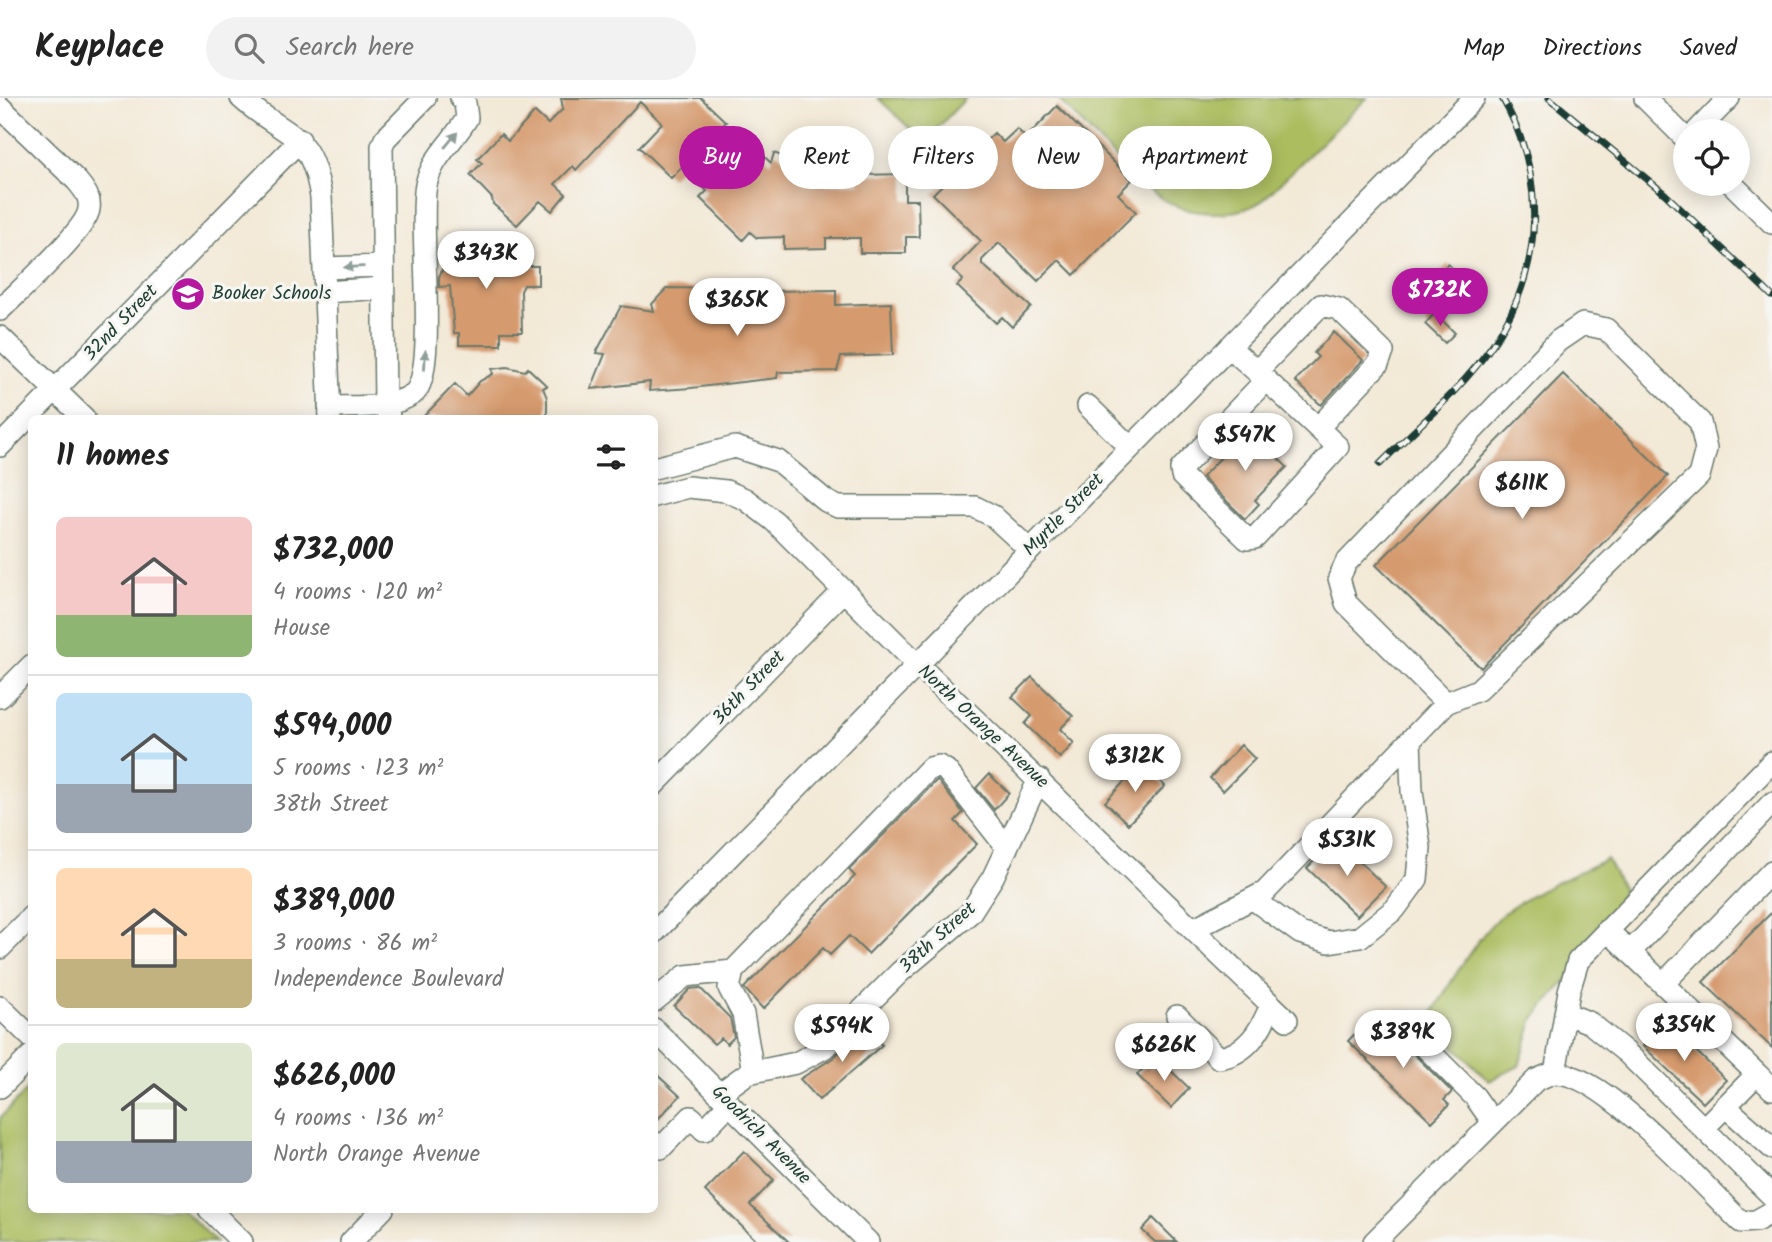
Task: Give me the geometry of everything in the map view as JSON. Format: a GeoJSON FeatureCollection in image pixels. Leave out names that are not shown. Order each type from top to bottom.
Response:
{"type":"FeatureCollection","features":[{"type":"Feature","properties":{"kind":"street"},"geometry":{"type":"LineString","coordinates":[[242,98],[300,140],[317,171],[330,413],[387,411],[415,393],[425,370],[426,283],[422,218],[426,185],[432,167],[467,118],[465,103],[461,98]]}},
{"type":"Feature","properties":{"kind":"street"},"geometry":{"type":"LineString","coordinates":[[387,411],[382,146],[384,139],[425,98]]}},
{"type":"Feature","properties":{"kind":"street","name":"Myrtle Street"},"geometry":{"type":"LineString","coordinates":[[658,929],[1474,98]]}},
{"type":"Feature","properties":{"kind":"street"},"geometry":{"type":"LineString","coordinates":[[1645,98],[1673,126]]}},
{"type":"Feature","properties":{"kind":"street"},"geometry":{"type":"LineString","coordinates":[[1709,119],[1729,98]]}},
{"type":"Feature","properties":{"kind":"street"},"geometry":{"type":"LineString","coordinates":[[0,107],[77,181],[86,192],[89,210],[77,232],[0,310]]}},
{"type":"Feature","properties":{"kind":"street","name":"32nd Street"},"geometry":{"type":"LineString","coordinates":[[30,415],[300,140]]}},
{"type":"Feature","properties":{"kind":"street"},"geometry":{"type":"LineString","coordinates":[[1744,196],[1772,223]]}},
{"type":"Feature","properties":{"kind":"street"},"geometry":{"type":"LineString","coordinates":[[324,268],[383,265]]}},
{"type":"Feature","properties":{"kind":"street"},"geometry":{"type":"LineString","coordinates":[[325,292],[383,288]]}},
{"type":"Feature","properties":{"kind":"street"},"geometry":{"type":"LineString","coordinates":[[1229,347],[1262,376],[1338,447],[1255,538],[1247,540],[1182,476],[1181,469],[1262,376],[1321,305],[1339,309],[1383,352],[1378,364],[1318,428]]}},
{"type":"Feature","properties":{"kind":"street"},"geometry":{"type":"LineString","coordinates":[[1193,929],[1265,892],[1446,703],[1479,690],[1699,476],[1706,449],[1700,422],[1606,329],[1583,324],[1558,341],[1346,563],[1339,578],[1346,603],[1446,703]]}},
{"type":"Feature","properties":{"kind":"street"},"geometry":{"type":"LineString","coordinates":[[0,337],[81,415]]}},
{"type":"Feature","properties":{"kind":"street"},"geometry":{"type":"LineString","coordinates":[[1088,406],[1130,447]]}},
{"type":"Feature","properties":{"kind":"street","name":"32nd Street"},"geometry":{"type":"LineString","coordinates":[[0,446],[28,417]]}},
{"type":"Feature","properties":{"kind":"street"},"geometry":{"type":"LineString","coordinates":[[658,467],[735,447],[778,461],[838,507],[975,507],[993,516],[1030,550]]}},
{"type":"Feature","properties":{"kind":"street","name":"North Orange Avenue"},"geometry":{"type":"LineString","coordinates":[[658,495],[688,487],[726,491],[745,499],[775,521],[917,664],[1287,1020]]}},
{"type":"Feature","properties":{"kind":"street","name":"36th Street"},"geometry":{"type":"LineString","coordinates":[[658,781],[844,590]]}},
{"type":"Feature","properties":{"kind":"street"},"geometry":{"type":"LineString","coordinates":[[0,697],[28,669]]}},
{"type":"Feature","properties":{"kind":"street"},"geometry":{"type":"LineString","coordinates":[[1253,899],[1300,933],[1329,942],[1360,937],[1395,909],[1417,879],[1420,848],[1412,791],[1410,741]]}},
{"type":"Feature","properties":{"kind":"street"},"geometry":{"type":"LineString","coordinates":[[1556,1073],[1565,1013],[1578,961],[1772,762]]}},
{"type":"Feature","properties":{"kind":"street"},"geometry":{"type":"LineString","coordinates":[[753,1072],[744,1014],[729,988],[733,971],[935,766],[942,767],[952,776],[1007,848]]}},
{"type":"Feature","properties":{"kind":"street","name":"38th Street"},"geometry":{"type":"LineString","coordinates":[[658,1145],[661,1148],[691,1117],[704,1130],[742,1076],[796,1063],[824,1048],[900,972],[970,912],[993,877],[1039,779]]}},
{"type":"Feature","properties":{"kind":"street"},"geometry":{"type":"LineString","coordinates":[[1630,952],[1772,803],[1750,784]]}},
{"type":"Feature","properties":{"kind":"street"},"geometry":{"type":"LineString","coordinates":[[1663,984],[1772,871]]}},
{"type":"Feature","properties":{"kind":"street"},"geometry":{"type":"LineString","coordinates":[[0,948],[28,920]]}},
{"type":"Feature","properties":{"kind":"street"},"geometry":{"type":"LineString","coordinates":[[1607,930],[1765,1081],[1725,1106],[1704,1128]]}},
{"type":"Feature","properties":{"kind":"street"},"geometry":{"type":"LineString","coordinates":[[658,998],[685,976],[733,971]]}},
{"type":"Feature","properties":{"kind":"street"},"geometry":{"type":"LineString","coordinates":[[1177,1016],[1219,1058],[1234,1056],[1247,1046],[1271,1005]]}},
{"type":"Feature","properties":{"kind":"street"},"geometry":{"type":"LineString","coordinates":[[0,1007],[28,1034]]}},
{"type":"Feature","properties":{"kind":"street"},"geometry":{"type":"LineString","coordinates":[[1565,1013],[1590,1023],[1627,1053],[1772,1196]]}},
{"type":"Feature","properties":{"kind":"street"},"geometry":{"type":"LineString","coordinates":[[1401,1023],[1475,1097],[1492,1121]]}},
{"type":"Feature","properties":{"kind":"street","name":"Goodrich Avenue"},"geometry":{"type":"LineString","coordinates":[[658,1033],[868,1242]]}},
{"type":"Feature","properties":{"kind":"street"},"geometry":{"type":"LineString","coordinates":[[0,1087],[28,1059]]}},
{"type":"Feature","properties":{"kind":"street"},"geometry":{"type":"LineString","coordinates":[[1374,1242],[1492,1121],[1536,1080],[1556,1073],[1577,1078],[1602,1092],[1646,1129],[1741,1222],[1756,1221],[1772,1212]]}},
{"type":"Feature","properties":{"kind":"street"},"geometry":{"type":"LineString","coordinates":[[1725,1106],[1772,1148]]}},
{"type":"Feature","properties":{"kind":"street"},"geometry":{"type":"LineString","coordinates":[[351,1242],[379,1213]]}},
{"type":"Feature","properties":{"kind":"street"},"geometry":{"type":"LineString","coordinates":[[223,1214],[242,1242]]}},
{"type":"Feature","properties":{"kind":"green space"},"geometry":{"type":"Polygon","coordinates":[[[878,98],[966,98],[939,126],[907,126],[878,98]]]}},
{"type":"Feature","properties":{"kind":"green space"},"geometry":{"type":"Polygon","coordinates":[[[1057,98],[1367,98],[1262,201],[1251,207],[1224,213],[1182,208],[1169,203],[1149,189],[1272,189],[1272,126],[1118,126],[1118,161],[1104,147],[1104,126],[1084,126],[1057,98]]]}},
{"type":"Feature","properties":{"kind":"green space"},"geometry":{"type":"Polygon","coordinates":[[[1607,859],[1623,890],[1608,931],[1534,1018],[1519,1066],[1489,1081],[1428,1020],[1473,949],[1502,915],[1540,891],[1607,859]]]}},
{"type":"Feature","properties":{"kind":"green space"},"geometry":{"type":"Polygon","coordinates":[[[28,1089],[28,1213],[186,1213],[216,1242],[0,1242],[0,1118],[28,1089]]]}},
{"type":"Feature","properties":{"kind":"building"},"geometry":{"type":"Polygon","coordinates":[[[561,98],[701,98],[726,122],[722,126],[679,126],[679,170],[671,178],[639,147],[662,123],[640,102],[576,170],[573,166],[555,184],[566,194],[552,211],[540,201],[517,225],[493,204],[492,198],[470,175],[482,163],[477,159],[501,134],[508,141],[535,112],[548,124],[563,109],[561,98]]]}},
{"type":"Feature","properties":{"kind":"building"},"geometry":{"type":"Polygon","coordinates":[[[1057,106],[1077,126],[1038,126],[1057,106]]]}},
{"type":"Feature","properties":{"kind":"building"},"geometry":{"type":"Polygon","coordinates":[[[1012,134],[1012,189],[1104,189],[1104,152],[1118,166],[1118,189],[1123,189],[1118,194],[1136,212],[1074,275],[1059,260],[1038,281],[999,243],[982,260],[982,264],[1031,307],[1012,327],[1002,317],[996,323],[957,286],[963,280],[953,270],[981,241],[933,194],[938,189],[998,189],[998,137],[1003,142],[1012,134]]]}},
{"type":"Feature","properties":{"kind":"building"},"geometry":{"type":"Polygon","coordinates":[[[774,153],[779,155],[779,189],[874,189],[874,175],[888,174],[888,189],[905,189],[905,200],[918,200],[919,237],[906,237],[906,253],[860,253],[860,238],[826,238],[826,248],[784,249],[784,237],[757,238],[750,232],[743,240],[700,198],[707,191],[705,189],[765,189],[765,157],[771,163],[774,153]]]}},
{"type":"Feature","properties":{"kind":"building"},"geometry":{"type":"Polygon","coordinates":[[[512,240],[513,252],[517,252],[518,266],[538,266],[538,285],[524,285],[521,291],[522,332],[501,332],[501,345],[459,345],[459,333],[454,333],[450,286],[439,287],[439,277],[445,263],[453,264],[453,254],[458,253],[457,241],[512,240]]]}},
{"type":"Feature","properties":{"kind":"building"},"geometry":{"type":"Polygon","coordinates":[[[1448,264],[1477,292],[1462,307],[1433,279],[1448,264]]]}},
{"type":"Feature","properties":{"kind":"building"},"geometry":{"type":"Polygon","coordinates":[[[667,288],[741,289],[743,310],[764,309],[770,291],[836,290],[836,305],[891,303],[893,355],[841,357],[837,371],[778,372],[777,378],[691,388],[649,391],[650,382],[591,389],[605,354],[596,353],[621,306],[654,311],[652,304],[667,288]]]}},
{"type":"Feature","properties":{"kind":"building"},"geometry":{"type":"Polygon","coordinates":[[[1435,313],[1455,333],[1445,343],[1425,324],[1435,313]]]}},
{"type":"Feature","properties":{"kind":"building"},"geometry":{"type":"Polygon","coordinates":[[[1334,332],[1363,360],[1321,405],[1295,381],[1318,357],[1314,353],[1334,332]]]}},
{"type":"Feature","properties":{"kind":"building"},"geometry":{"type":"Polygon","coordinates":[[[507,367],[525,371],[528,368],[547,386],[543,388],[547,398],[547,415],[425,415],[455,384],[467,396],[480,381],[493,374],[492,369],[507,367]]]}},
{"type":"Feature","properties":{"kind":"building"},"geometry":{"type":"Polygon","coordinates":[[[1563,374],[1668,476],[1481,668],[1376,565],[1563,374]]]}},
{"type":"Feature","properties":{"kind":"building"},"geometry":{"type":"Polygon","coordinates":[[[1248,429],[1287,467],[1255,500],[1259,504],[1245,519],[1202,477],[1248,429]]]}},
{"type":"Feature","properties":{"kind":"building"},"geometry":{"type":"Polygon","coordinates":[[[1032,677],[1073,716],[1060,729],[1074,743],[1060,758],[1025,724],[1032,716],[1012,697],[1032,677]]]}},
{"type":"Feature","properties":{"kind":"building"},"geometry":{"type":"Polygon","coordinates":[[[1241,745],[1255,759],[1223,791],[1210,778],[1241,745]]]}},
{"type":"Feature","properties":{"kind":"building"},"geometry":{"type":"Polygon","coordinates":[[[1141,764],[1165,786],[1128,824],[1105,802],[1141,764]]]}},
{"type":"Feature","properties":{"kind":"building"},"geometry":{"type":"Polygon","coordinates":[[[989,774],[1009,793],[994,810],[976,788],[989,774]]]}},
{"type":"Feature","properties":{"kind":"building"},"geometry":{"type":"Polygon","coordinates":[[[937,780],[963,813],[955,821],[977,844],[868,954],[849,936],[830,955],[823,948],[763,1009],[744,988],[855,876],[849,870],[937,780]]]}},
{"type":"Feature","properties":{"kind":"building"},"geometry":{"type":"Polygon","coordinates":[[[1336,839],[1386,887],[1357,916],[1307,868],[1336,839]]]}},
{"type":"Feature","properties":{"kind":"building"},"geometry":{"type":"Polygon","coordinates":[[[1772,912],[1772,1048],[1703,982],[1772,912]]]}},
{"type":"Feature","properties":{"kind":"building"},"geometry":{"type":"Polygon","coordinates":[[[700,988],[730,1018],[734,1037],[727,1044],[721,1038],[714,1044],[674,1006],[690,989],[700,988]]]}},
{"type":"Feature","properties":{"kind":"building"},"geometry":{"type":"Polygon","coordinates":[[[1368,1020],[1387,1038],[1392,1032],[1452,1092],[1444,1100],[1449,1105],[1432,1122],[1348,1041],[1368,1020]]]}},
{"type":"Feature","properties":{"kind":"building"},"geometry":{"type":"Polygon","coordinates":[[[1666,1022],[1726,1080],[1703,1103],[1643,1046],[1666,1022]]]}},
{"type":"Feature","properties":{"kind":"building"},"geometry":{"type":"Polygon","coordinates":[[[865,1026],[882,1045],[819,1100],[800,1079],[833,1058],[865,1026]]]}},
{"type":"Feature","properties":{"kind":"building"},"geometry":{"type":"Polygon","coordinates":[[[1160,1060],[1189,1088],[1171,1108],[1137,1075],[1146,1065],[1151,1069],[1160,1060]]]}},
{"type":"Feature","properties":{"kind":"building"},"geometry":{"type":"Polygon","coordinates":[[[658,1076],[680,1096],[658,1119],[658,1076]]]}},
{"type":"Feature","properties":{"kind":"building"},"geometry":{"type":"Polygon","coordinates":[[[744,1151],[774,1180],[750,1205],[789,1242],[758,1242],[705,1191],[744,1151]]]}},
{"type":"Feature","properties":{"kind":"building"},"geometry":{"type":"Polygon","coordinates":[[[1153,1218],[1177,1242],[1155,1242],[1142,1230],[1153,1218]]]}},
{"type":"Feature","properties":{"kind":"railway"},"geometry":{"type":"LineString","coordinates":[[1380,464],[1454,392],[1481,361],[1510,315],[1522,285],[1534,222],[1532,191],[1527,159],[1517,128],[1502,98]]}},
{"type":"Feature","properties":{"kind":"railway"},"geometry":{"type":"LineString","coordinates":[[1549,98],[1665,194],[1772,296]]}},
{"type":"Feature","properties":{"kind":"place","name":"Booker Schools"},"geometry":{"type":"Point","coordinates":[188,294]}}]}
